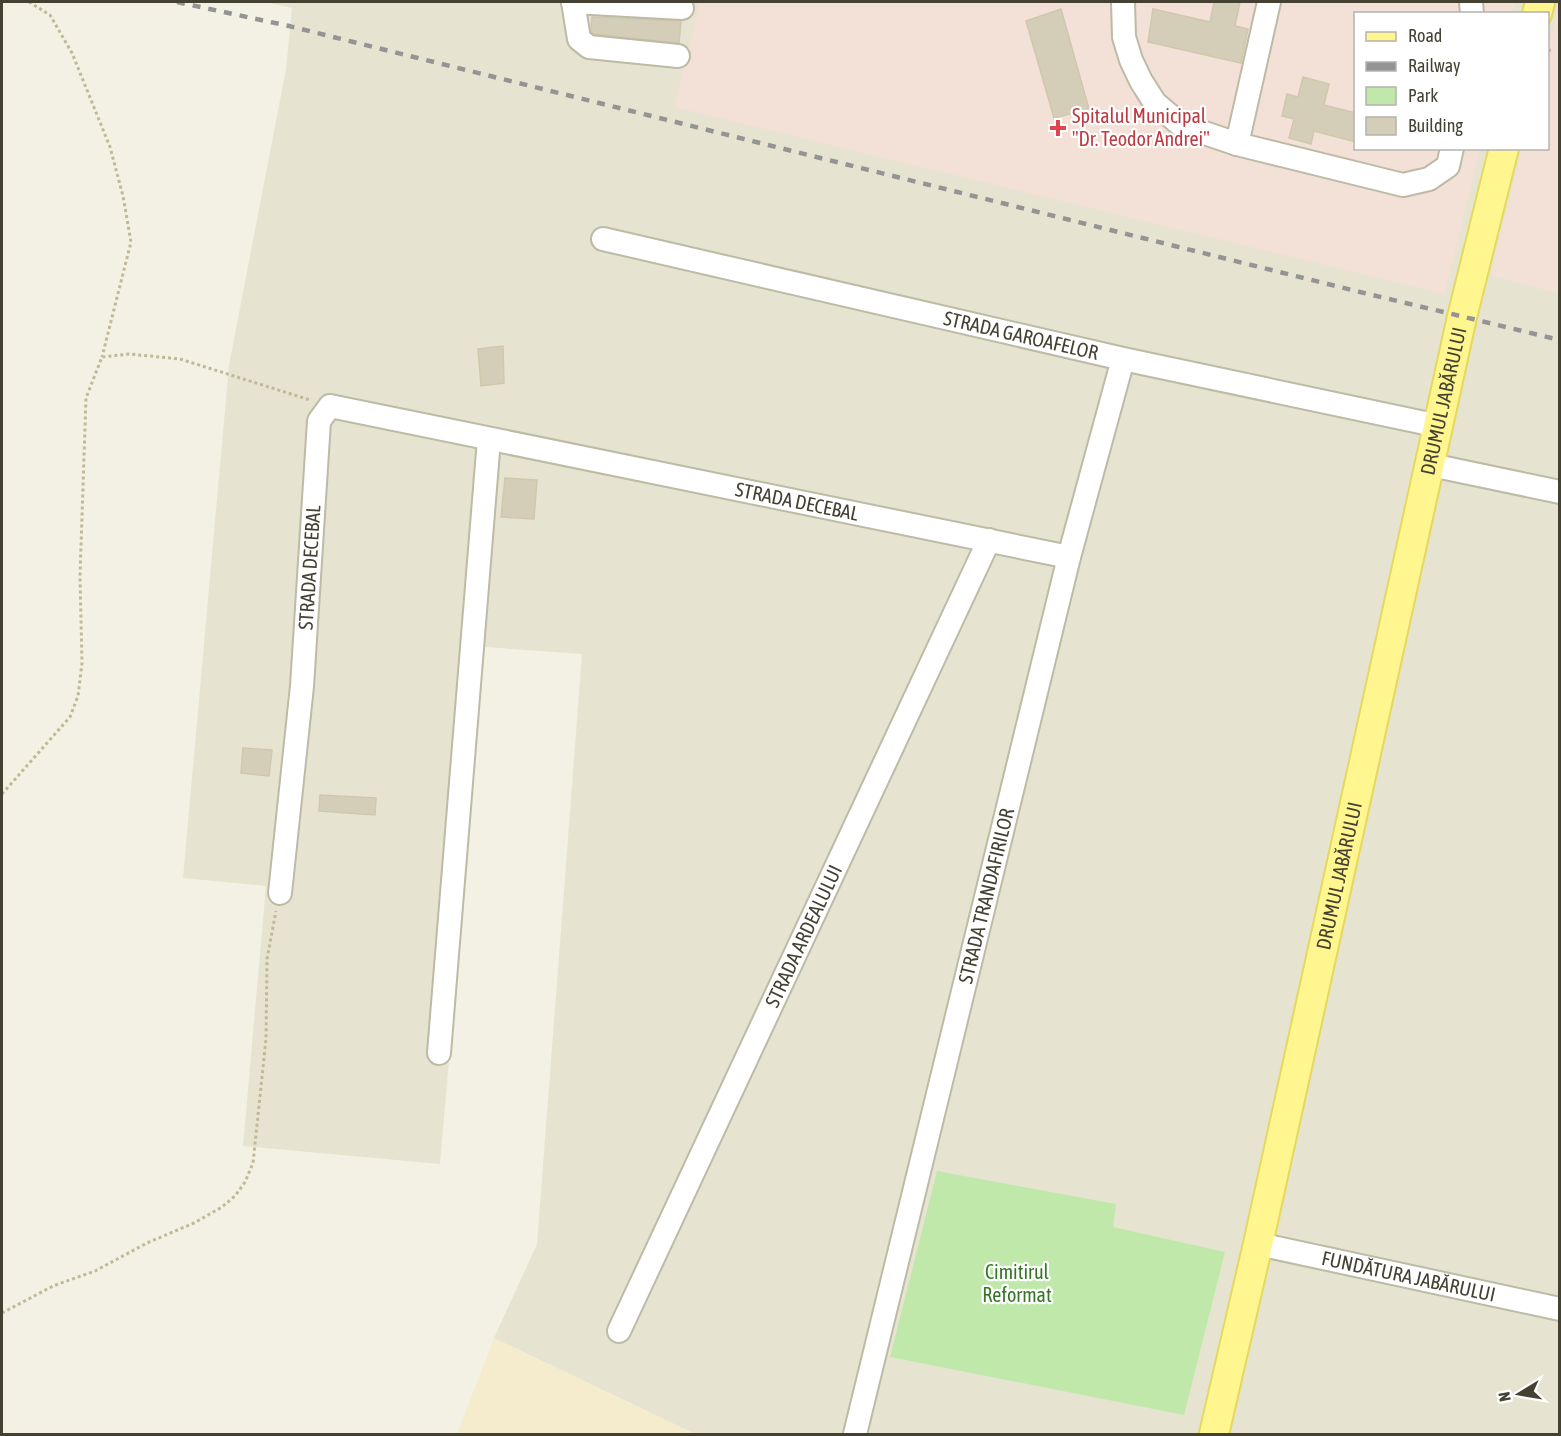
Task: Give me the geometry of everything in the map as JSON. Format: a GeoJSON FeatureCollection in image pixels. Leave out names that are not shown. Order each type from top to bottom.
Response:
{"type":"FeatureCollection","features":[{"type":"Feature","properties":{"kind":"main road","name":"DRUMUL JABĂRULUI"},"geometry":{"type":"LineString","coordinates":[[1214,1434],[1431,465],[1462,317],[1504,150]]}},
{"type":"Feature","properties":{"kind":"street"},"geometry":{"type":"LineString","coordinates":[[678,56],[590,47],[579,39],[573,2],[682,8]]}},
{"type":"Feature","properties":{"kind":"street"},"geometry":{"type":"LineString","coordinates":[[1123,2],[1124,37],[1131,60],[1155,103],[1181,124],[1237,144],[1403,185],[1429,179],[1448,166],[1452,150]]}},
{"type":"Feature","properties":{"kind":"street"},"geometry":{"type":"LineString","coordinates":[[1237,144],[1269,2]]}},
{"type":"Feature","properties":{"kind":"street","name":"STRADA GAROAFELOR"},"geometry":{"type":"LineString","coordinates":[[603,239],[1123,359],[1439,426]]}},
{"type":"Feature","properties":{"kind":"street","name":"STRADA TRANDAFIRILOR"},"geometry":{"type":"LineString","coordinates":[[855,1434],[1069,557],[1123,359]]}},
{"type":"Feature","properties":{"kind":"street","name":"STRADA DECEBAL"},"geometry":{"type":"LineString","coordinates":[[280,893],[302,686],[319,421],[330,406],[1069,557]]}},
{"type":"Feature","properties":{"kind":"street"},"geometry":{"type":"LineString","coordinates":[[439,1053],[489,438]]}},
{"type":"Feature","properties":{"kind":"street"},"geometry":{"type":"LineString","coordinates":[[1431,465],[1560,492]]}},
{"type":"Feature","properties":{"kind":"street","name":"STRADA ARDEALULUI"},"geometry":{"type":"LineString","coordinates":[[619,1331],[989,540]]}},
{"type":"Feature","properties":{"kind":"street","name":"FUNDĂTURA JABĂRULUI"},"geometry":{"type":"LineString","coordinates":[[1258,1244],[1560,1309]]}},
{"type":"Feature","properties":{"kind":"path"},"geometry":{"type":"LineString","coordinates":[[2,794],[70,717],[78,696],[82,663],[80,576],[86,398],[102,357],[131,242],[123,196],[110,147],[72,52],[50,15],[29,2]]}},
{"type":"Feature","properties":{"kind":"path"},"geometry":{"type":"LineString","coordinates":[[1549,50],[1553,51]]}},
{"type":"Feature","properties":{"kind":"path"},"geometry":{"type":"LineString","coordinates":[[102,357],[129,354],[180,358],[330,406]]}},
{"type":"Feature","properties":{"kind":"path"},"geometry":{"type":"LineString","coordinates":[[2,1312],[53,1286],[95,1271],[147,1243],[194,1223],[222,1207],[235,1196],[245,1182],[253,1163],[266,1039],[267,959],[280,893]]}},
{"type":"Feature","properties":{"kind":"shaded area"},"geometry":{"type":"Polygon","coordinates":[[[265,2],[1559,2],[1559,1434],[695,1434],[494,1338],[537,1244],[582,654],[485,647],[440,1164],[243,1146],[266,886],[183,878],[229,365],[286,69],[292,8],[265,2]]]}},
{"type":"Feature","properties":{"kind":"shaded area","name":"Spitalul Municipal \"Dr. Teodor Andrei\""},"geometry":{"type":"Polygon","coordinates":[[[700,2],[1515,2],[1512,12],[1354,12],[1354,150],[1480,150],[1445,294],[674,107],[700,2]]]}},
{"type":"Feature","properties":{"kind":"shaded area"},"geometry":{"type":"Polygon","coordinates":[[[1560,2],[1559,294],[1490,275],[1522,150],[1549,150],[1549,44],[1560,2]]]}},
{"type":"Feature","properties":{"kind":"shaded area"},"geometry":{"type":"Polygon","coordinates":[[[494,1338],[695,1434],[457,1434],[494,1338]]]}},
{"type":"Feature","properties":{"kind":"green space","name":"Cimitirul Reformat"},"geometry":{"type":"Polygon","coordinates":[[[937,1171],[1116,1204],[1113,1227],[1225,1252],[1184,1415],[890,1357],[937,1171]]]}},
{"type":"Feature","properties":{"kind":"building"},"geometry":{"type":"Polygon","coordinates":[[[1214,2],[1240,2],[1235,26],[1248,29],[1241,63],[1148,42],[1153,9],[1210,22],[1214,2]]]}},
{"type":"Feature","properties":{"kind":"building"},"geometry":{"type":"Polygon","coordinates":[[[1061,9],[1089,109],[1054,118],[1026,21],[1061,9]]]}},
{"type":"Feature","properties":{"kind":"building"},"geometry":{"type":"Polygon","coordinates":[[[592,17],[681,21],[679,43],[594,34],[591,32],[592,17]]]}},
{"type":"Feature","properties":{"kind":"building"},"geometry":{"type":"Polygon","coordinates":[[[1303,77],[1329,84],[1324,105],[1354,112],[1354,141],[1314,131],[1311,144],[1289,138],[1294,119],[1282,116],[1287,94],[1298,97],[1303,77]]]}},
{"type":"Feature","properties":{"kind":"building"},"geometry":{"type":"Polygon","coordinates":[[[503,346],[504,383],[481,386],[478,349],[503,346]]]}},
{"type":"Feature","properties":{"kind":"building"},"geometry":{"type":"Polygon","coordinates":[[[505,478],[537,480],[534,519],[501,517],[505,478]]]}},
{"type":"Feature","properties":{"kind":"building"},"geometry":{"type":"Polygon","coordinates":[[[243,748],[272,750],[269,776],[241,773],[243,748]]]}},
{"type":"Feature","properties":{"kind":"building"},"geometry":{"type":"Polygon","coordinates":[[[320,795],[376,798],[375,815],[319,811],[320,795]]]}},
{"type":"Feature","properties":{"kind":"railway"},"geometry":{"type":"LineString","coordinates":[[177,2],[289,26],[1560,340]]}},
{"type":"Feature","properties":{"kind":"place","name":"Spitalul Municipal \"Dr. Teodor Andrei\""},"geometry":{"type":"Point","coordinates":[1058,128]}}]}
